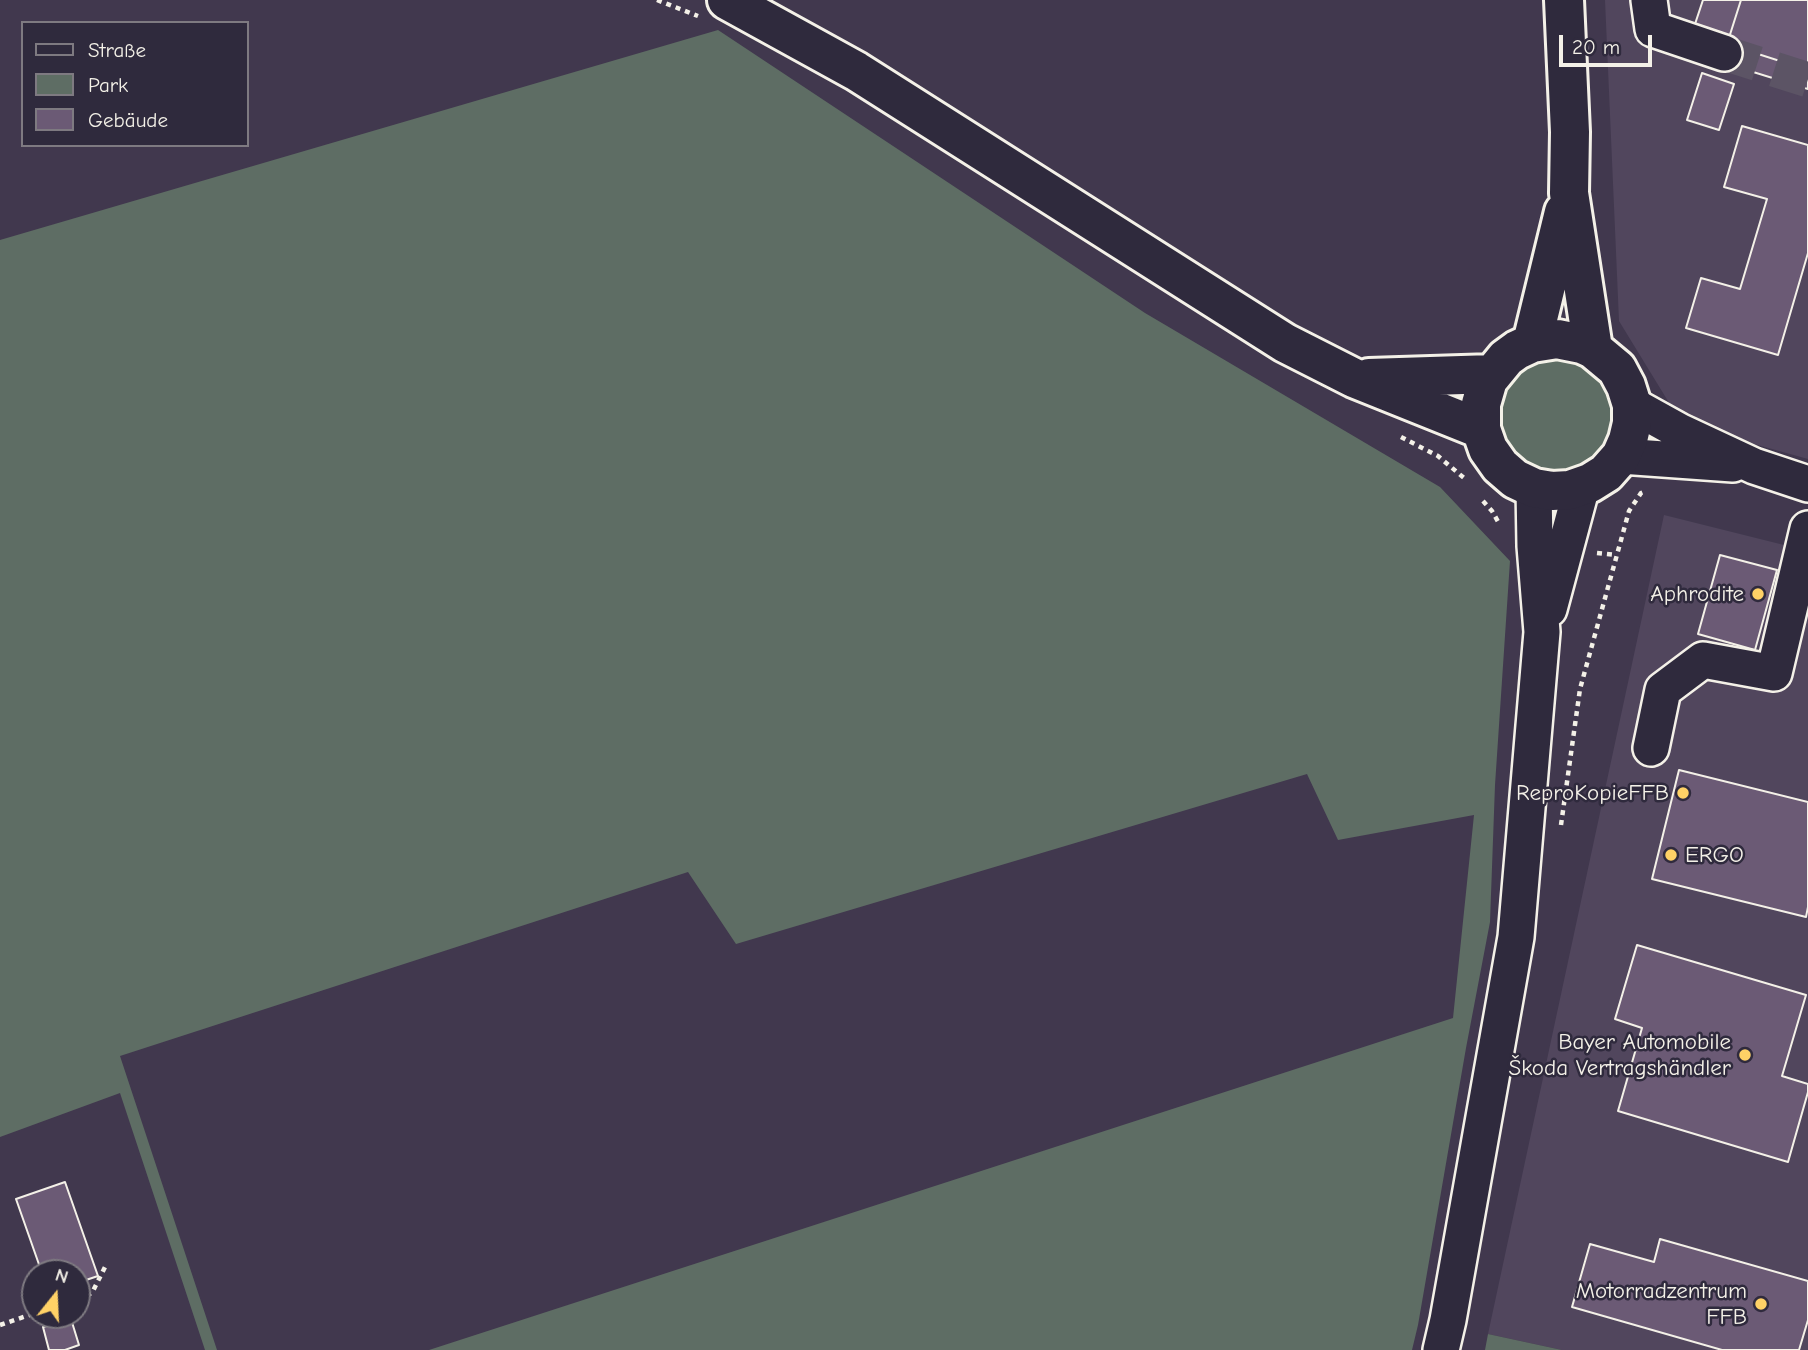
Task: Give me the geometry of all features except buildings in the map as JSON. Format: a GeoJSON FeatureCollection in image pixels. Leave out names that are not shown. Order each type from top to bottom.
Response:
{"type":"FeatureCollection","features":[{"type":"Feature","properties":{"kind":"main road"},"geometry":{"type":"LineString","coordinates":[[727,0],[856,71],[1285,343],[1354,378],[1481,429]]}},
{"type":"Feature","properties":{"kind":"main road"},"geometry":{"type":"LineString","coordinates":[[1564,0],[1570,132],[1569,193],[1593,349]]}},
{"type":"Feature","properties":{"kind":"main road"},"geometry":{"type":"LineString","coordinates":[[1532,343],[1569,193]]}},
{"type":"Feature","properties":{"kind":"main road"},"geometry":{"type":"LineString","coordinates":[[1557,339],[1593,349],[1617,369],[1632,405],[1632,422],[1621,456],[1606,473],[1570,490],[1534,488],[1516,480],[1500,466],[1488,449],[1481,429],[1480,404],[1493,373],[1506,358],[1532,343],[1557,339]]}},
{"type":"Feature","properties":{"kind":"main road"},"geometry":{"type":"LineString","coordinates":[[1354,378],[1493,373]]}},
{"type":"Feature","properties":{"kind":"street"},"geometry":{"type":"LineString","coordinates":[[1649,0],[1653,29],[1724,52]]}},
{"type":"Feature","properties":{"kind":"street"},"geometry":{"type":"LineString","coordinates":[[1632,405],[1679,432],[1754,466],[1808,484]]}},
{"type":"Feature","properties":{"kind":"street"},"geometry":{"type":"LineString","coordinates":[[1621,456],[1754,466]]}},
{"type":"Feature","properties":{"kind":"street"},"geometry":{"type":"LineString","coordinates":[[1542,632],[1582,486]]}},
{"type":"Feature","properties":{"kind":"street"},"geometry":{"type":"LineString","coordinates":[[1441,1350],[1516,937],[1542,632],[1535,546],[1534,488]]}},
{"type":"Feature","properties":{"kind":"street"},"geometry":{"type":"LineString","coordinates":[[1651,748],[1662,690],[1703,660],[1774,673],[1808,529]]}},
{"type":"Feature","properties":{"kind":"path"},"geometry":{"type":"LineString","coordinates":[[1561,825],[1580,689],[1629,511],[1641,493],[1650,490]]}},
{"type":"Feature","properties":{"kind":"path"},"geometry":{"type":"LineString","coordinates":[[91,1293],[105,1267]]}},
{"type":"Feature","properties":{"kind":"path"},"geometry":{"type":"LineString","coordinates":[[0,1325],[21,1318]]}},
{"type":"Feature","properties":{"kind":"shaded area"},"geometry":{"type":"Polygon","coordinates":[[[1605,0],[1808,0],[1808,459],[1682,424],[1619,321],[1605,0]]]}},
{"type":"Feature","properties":{"kind":"shaded area"},"geometry":{"type":"Polygon","coordinates":[[[1664,515],[1808,551],[1808,1350],[1562,1350],[1488,1334],[1664,515]]]}},
{"type":"Feature","properties":{"kind":"green space"},"geometry":{"type":"Polygon","coordinates":[[[718,30],[1145,313],[1440,487],[1510,561],[1495,785],[1490,922],[1412,1350],[429,1350],[1453,1018],[1474,815],[1338,840],[1307,774],[736,944],[688,872],[120,1056],[217,1350],[205,1350],[120,1093],[0,1137],[0,240],[718,30]]]}},
{"type":"Feature","properties":{"kind":"green space"},"geometry":{"type":"Polygon","coordinates":[[[1556,356],[1578,361],[1596,373],[1608,391],[1613,413],[1608,435],[1596,453],[1578,465],[1556,470],[1534,465],[1516,453],[1504,435],[1499,413],[1504,391],[1516,373],[1534,361],[1556,356]]]}},
{"type":"Feature","properties":{"kind":"green space"},"geometry":{"type":"Polygon","coordinates":[[[1488,1334],[1562,1350],[1485,1350],[1488,1334]]]}},
{"type":"Feature","properties":{"kind":"tunnel"},"geometry":{"type":"LineString","coordinates":[[1724,53],[1808,80]]}},
{"type":"Feature","properties":{"kind":"place","name":"Aphrodite"},"geometry":{"type":"Point","coordinates":[1758,594]}},
{"type":"Feature","properties":{"kind":"place","name":"ReproKopieFFB"},"geometry":{"type":"Point","coordinates":[1683,793]}},
{"type":"Feature","properties":{"kind":"place","name":"ERGO"},"geometry":{"type":"Point","coordinates":[1671,855]}},
{"type":"Feature","properties":{"kind":"place","name":"Bayer Automobile Škoda Vertragshändler"},"geometry":{"type":"Point","coordinates":[1745,1055]}},
{"type":"Feature","properties":{"kind":"place","name":"Motorradzentrum FFB"},"geometry":{"type":"Point","coordinates":[1761,1304]}}]}
